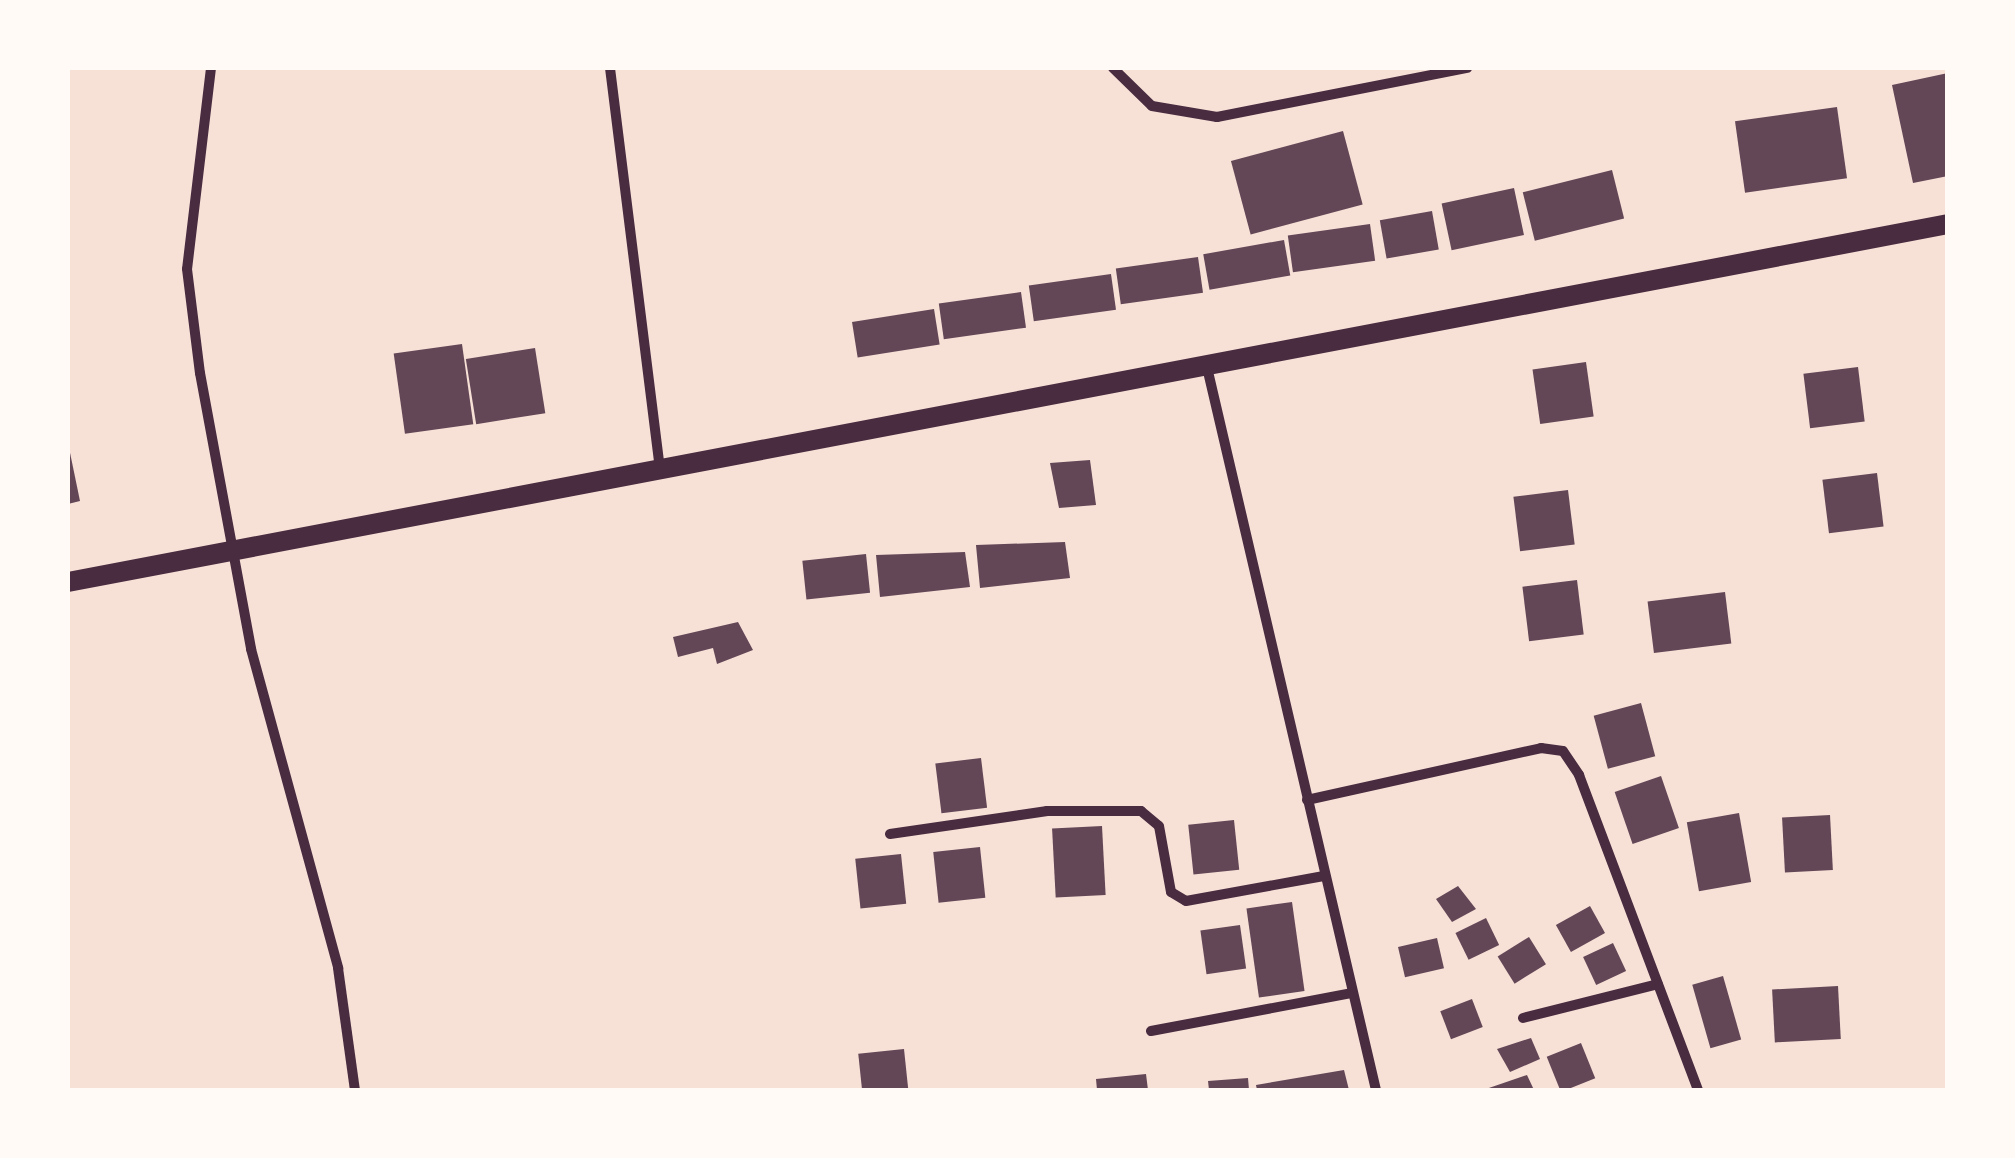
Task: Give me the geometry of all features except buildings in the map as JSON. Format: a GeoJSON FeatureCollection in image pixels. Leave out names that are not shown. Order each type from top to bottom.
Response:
{"type":"FeatureCollection","features":[{"type":"Feature","properties":{"kind":"highway"},"geometry":{"type":"LineString","coordinates":[[68,582],[1206,362],[1948,224]]}},
{"type":"Feature","properties":{"kind":"street"},"geometry":{"type":"LineString","coordinates":[[211,68],[187,268],[251,649],[338,968],[356,1090]]}},
{"type":"Feature","properties":{"kind":"street"},"geometry":{"type":"LineString","coordinates":[[610,68],[660,470]]}},
{"type":"Feature","properties":{"kind":"street"},"geometry":{"type":"LineString","coordinates":[[1114,68],[1152,106],[1217,117],[1468,68]]}},
{"type":"Feature","properties":{"kind":"street"},"geometry":{"type":"LineString","coordinates":[[1206,362],[1376,1090]]}},
{"type":"Feature","properties":{"kind":"street"},"geometry":{"type":"LineString","coordinates":[[1306,800],[1541,748],[1564,751],[1579,774],[1698,1090]]}},
{"type":"Feature","properties":{"kind":"street"},"geometry":{"type":"LineString","coordinates":[[890,834],[1047,811],[1141,811],[1159,826],[1171,892],[1186,902],[1324,876]]}},
{"type":"Feature","properties":{"kind":"street"},"geometry":{"type":"LineString","coordinates":[[1524,1018],[1658,984]]}},
{"type":"Feature","properties":{"kind":"street"},"geometry":{"type":"LineString","coordinates":[[1151,1031],[1352,993]]}}]}
